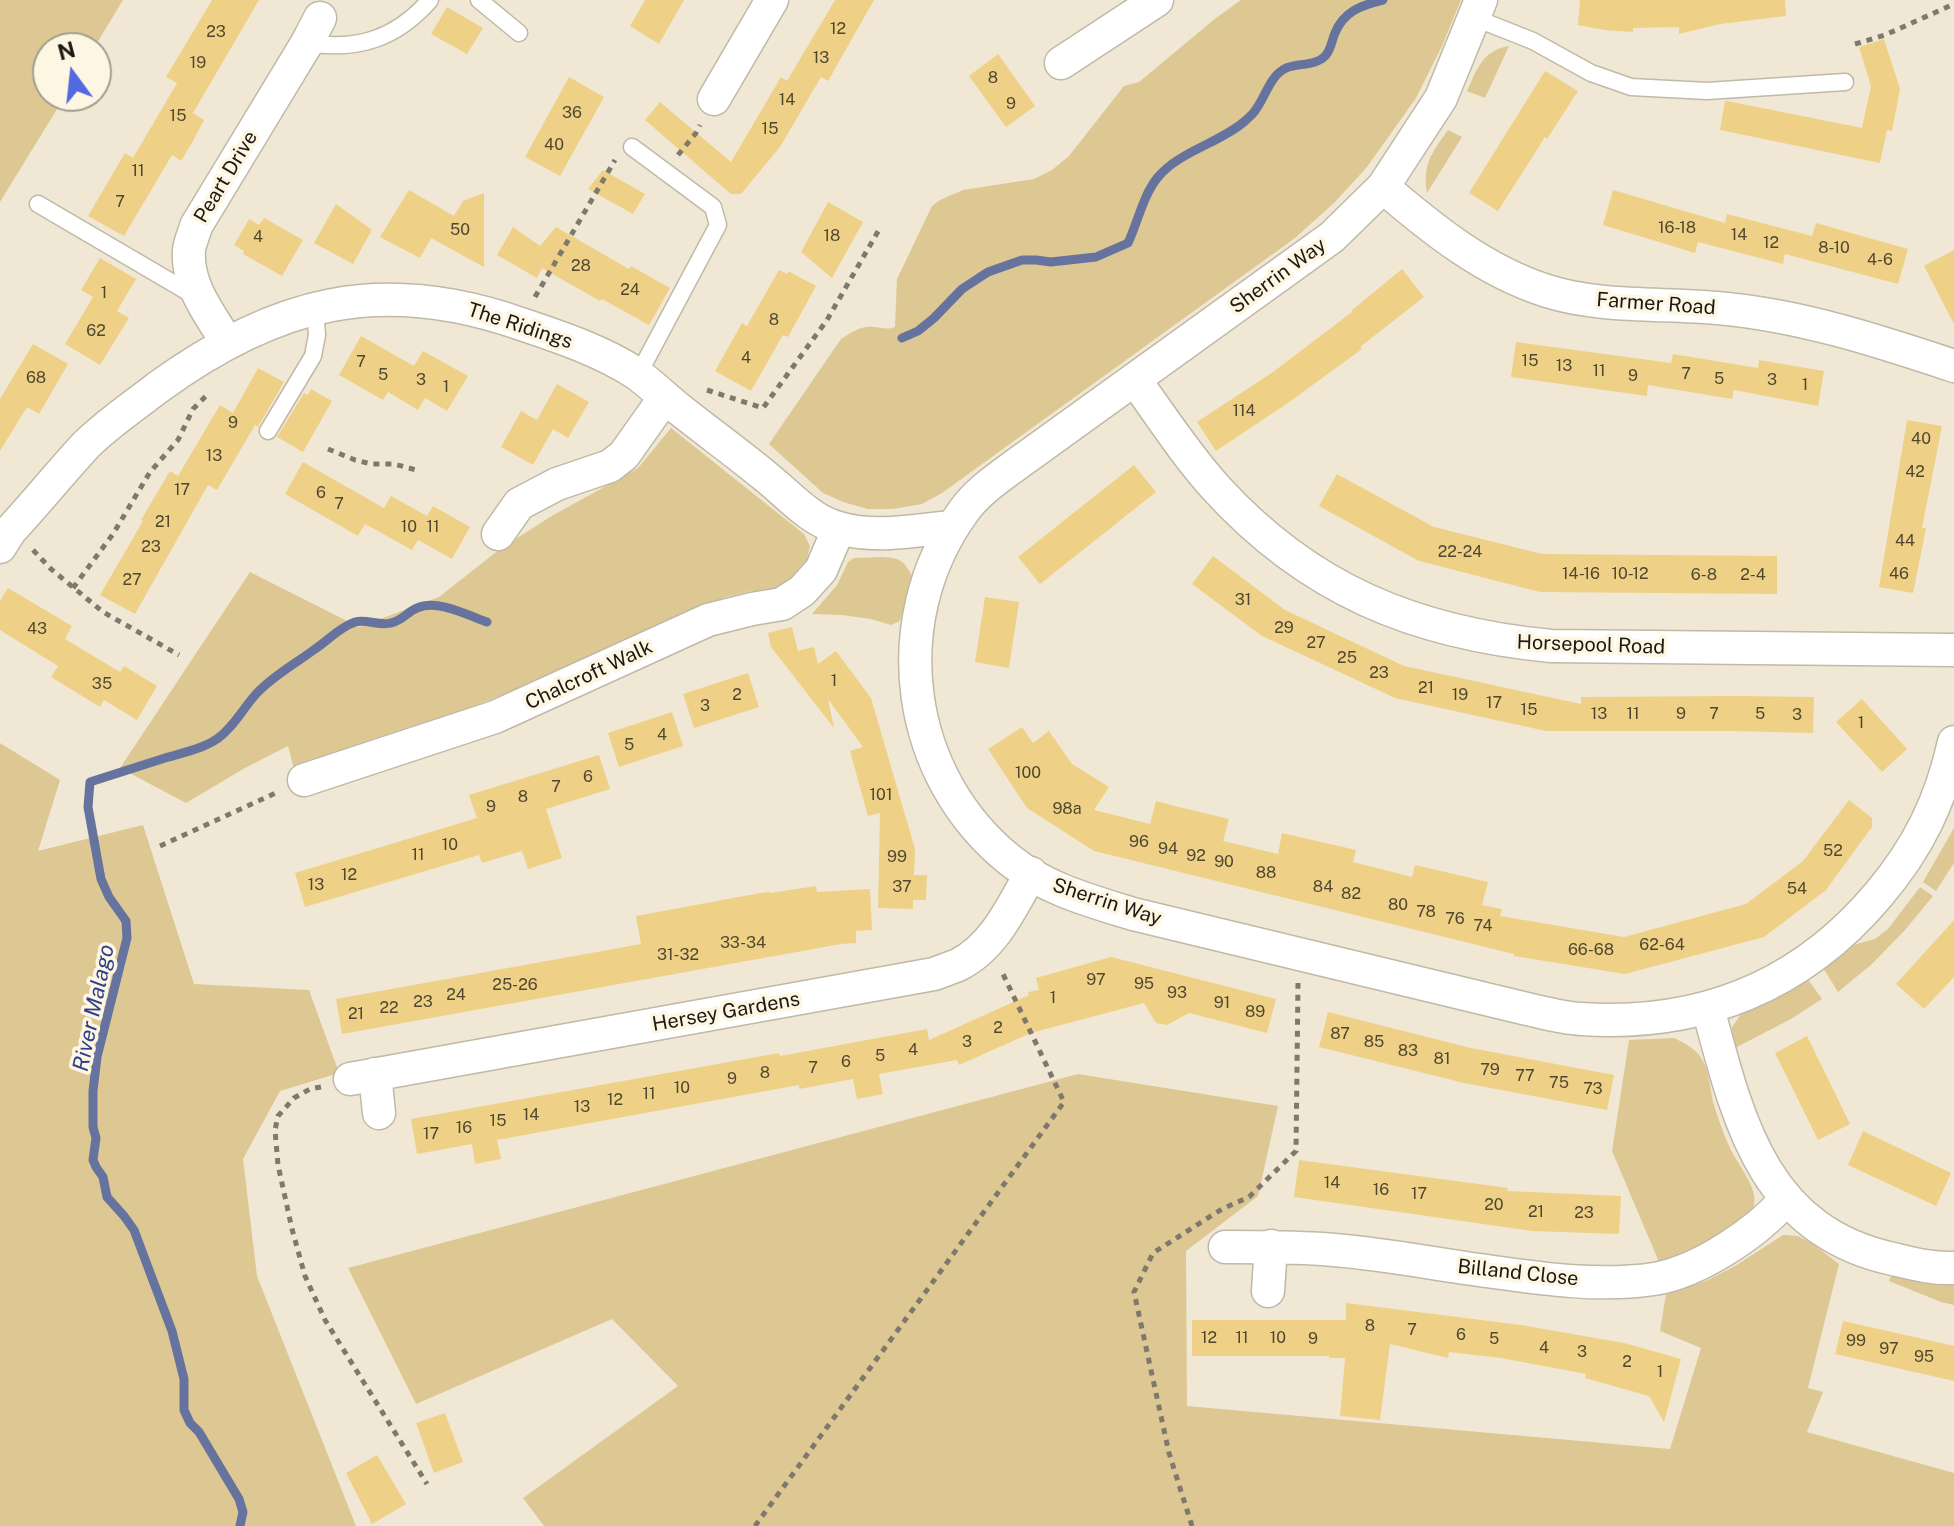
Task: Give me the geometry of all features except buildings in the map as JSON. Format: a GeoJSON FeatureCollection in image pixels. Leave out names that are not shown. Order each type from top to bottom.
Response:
{"type":"FeatureCollection","features":[{"type":"Feature","properties":{"kind":"street"},"geometry":{"type":"LineString","coordinates":[[714,99],[772,0]]}},
{"type":"Feature","properties":{"kind":"street"},"geometry":{"type":"LineString","coordinates":[[1061,63],[1157,0]]}},
{"type":"Feature","properties":{"kind":"street","name":"Sherrin Way"},"geometry":{"type":"LineString","coordinates":[[1478,9],[1441,98],[1383,187],[1332,237],[985,488],[964,510],[929,579],[918,616],[914,676],[927,736],[939,769],[956,801],[995,847],[1014,863],[1048,884],[1133,914],[1565,1017],[1657,1018],[1708,1008],[1765,987],[1799,968],[1832,943],[1865,912],[1915,848],[1947,774],[1954,742]]}},
{"type":"Feature","properties":{"kind":"street","name":"Peart Drive"},"geometry":{"type":"LineString","coordinates":[[227,342],[201,300],[189,266],[189,248],[196,226],[314,20]]}},
{"type":"Feature","properties":{"kind":"street","name":"Farmer Road"},"geometry":{"type":"LineString","coordinates":[[1383,187],[1442,235],[1483,262],[1548,291],[1588,300],[1717,308],[1796,319],[1872,339],[1954,366]]}},
{"type":"Feature","properties":{"kind":"street","name":"The Ridings"},"geometry":{"type":"LineString","coordinates":[[13,541],[88,443],[188,366],[227,342],[273,322],[315,308],[387,298],[441,303],[491,313],[605,356],[638,375],[745,458],[820,522],[863,533],[953,527]]}},
{"type":"Feature","properties":{"kind":"street","name":"Horsepool Road"},"geometry":{"type":"LineString","coordinates":[[1135,380],[1215,487],[1290,557],[1374,605],[1406,616],[1472,635],[1551,646],[1954,650]]}},
{"type":"Feature","properties":{"kind":"street"},"geometry":{"type":"LineString","coordinates":[[498,534],[519,504],[530,497],[610,466],[672,403]]}},
{"type":"Feature","properties":{"kind":"street","name":"Chalcroft Walk"},"geometry":{"type":"LineString","coordinates":[[304,780],[495,717],[708,620],[782,604],[802,591],[821,570],[839,528]]}},
{"type":"Feature","properties":{"kind":"street","name":"Hersey Gardens"},"geometry":{"type":"LineString","coordinates":[[363,1077],[934,974],[960,964],[984,945],[1002,925],[1031,873]]}},
{"type":"Feature","properties":{"kind":"street"},"geometry":{"type":"LineString","coordinates":[[1708,1008],[1728,1083],[1749,1139],[1786,1199],[1808,1221],[1841,1242],[1871,1255],[1938,1269],[1954,1268]]}},
{"type":"Feature","properties":{"kind":"street"},"geometry":{"type":"LineString","coordinates":[[363,1077],[379,1113]]}},
{"type":"Feature","properties":{"kind":"street","name":"Billand Close"},"geometry":{"type":"LineString","coordinates":[[1225,1247],[1325,1249],[1550,1280],[1619,1282],[1655,1279],[1688,1270],[1751,1233],[1772,1216],[1786,1199]]}},
{"type":"Feature","properties":{"kind":"street"},"geometry":{"type":"LineString","coordinates":[[1268,1291],[1271,1246]]}},
{"type":"Feature","properties":{"kind":"lane"},"geometry":{"type":"LineString","coordinates":[[314,20],[331,47],[368,43],[397,29],[430,0]]}},
{"type":"Feature","properties":{"kind":"lane"},"geometry":{"type":"LineString","coordinates":[[479,0],[519,33]]}},
{"type":"Feature","properties":{"kind":"lane"},"geometry":{"type":"LineString","coordinates":[[1478,9],[1591,73],[1631,87],[1707,91],[1845,82]]}},
{"type":"Feature","properties":{"kind":"lane"},"geometry":{"type":"LineString","coordinates":[[632,147],[713,207],[718,225],[638,375]]}},
{"type":"Feature","properties":{"kind":"lane"},"geometry":{"type":"LineString","coordinates":[[38,204],[201,300]]}},
{"type":"Feature","properties":{"kind":"lane"},"geometry":{"type":"LineString","coordinates":[[268,431],[313,356],[317,335],[315,308]]}},
{"type":"Feature","properties":{"kind":"path"},"geometry":{"type":"LineString","coordinates":[[1855,44],[1885,35],[1954,4]]}},
{"type":"Feature","properties":{"kind":"path"},"geometry":{"type":"LineString","coordinates":[[666,172],[696,133],[714,99]]}},
{"type":"Feature","properties":{"kind":"path"},"geometry":{"type":"LineString","coordinates":[[529,308],[617,156]]}},
{"type":"Feature","properties":{"kind":"path"},"geometry":{"type":"LineString","coordinates":[[672,403],[701,388],[763,408],[827,320],[880,228]]}},
{"type":"Feature","properties":{"kind":"path"},"geometry":{"type":"LineString","coordinates":[[73,588],[113,534],[150,472],[178,440],[193,409],[218,388]]}},
{"type":"Feature","properties":{"kind":"path"},"geometry":{"type":"LineString","coordinates":[[328,449],[355,460],[394,464],[420,471]]}},
{"type":"Feature","properties":{"kind":"path"},"geometry":{"type":"LineString","coordinates":[[13,541],[103,612],[179,655]]}},
{"type":"Feature","properties":{"kind":"path"},"geometry":{"type":"LineString","coordinates":[[160,846],[304,780]]}},
{"type":"Feature","properties":{"kind":"path"},"geometry":{"type":"LineString","coordinates":[[755,1526],[1064,1102],[994,954],[984,945]]}},
{"type":"Feature","properties":{"kind":"path"},"geometry":{"type":"LineString","coordinates":[[363,1077],[310,1089],[294,1098],[278,1116],[275,1130],[278,1165],[305,1276],[325,1320],[427,1484]]}},
{"type":"Feature","properties":{"kind":"shaded area"},"geometry":{"type":"Polygon","coordinates":[[[0,0],[123,0],[104,32],[32,32],[32,112],[55,112],[0,202],[0,0]]]}},
{"type":"Feature","properties":{"kind":"shaded area"},"geometry":{"type":"Polygon","coordinates":[[[1241,0],[1461,0],[1416,98],[1367,167],[1335,202],[1295,238],[942,493],[922,504],[893,509],[868,509],[843,502],[823,493],[769,444],[841,339],[863,328],[895,327],[897,279],[932,206],[963,190],[1034,179],[1052,170],[1069,156],[1124,86],[1139,82],[1241,0]]]}},
{"type":"Feature","properties":{"kind":"shaded area"},"geometry":{"type":"Polygon","coordinates":[[[1509,46],[1485,98],[1467,91],[1487,56],[1509,46]]]}},
{"type":"Feature","properties":{"kind":"shaded area"},"geometry":{"type":"Polygon","coordinates":[[[1448,130],[1462,137],[1427,193],[1427,166],[1448,130]]]}},
{"type":"Feature","properties":{"kind":"shaded area"},"geometry":{"type":"Polygon","coordinates":[[[671,428],[804,534],[810,546],[807,559],[812,561],[800,581],[761,598],[751,591],[722,598],[717,610],[701,616],[679,615],[532,683],[469,708],[364,742],[337,759],[295,773],[288,746],[186,803],[120,768],[250,572],[359,627],[439,597],[500,549],[638,468],[671,428]]]}},
{"type":"Feature","properties":{"kind":"shaded area"},"geometry":{"type":"Polygon","coordinates":[[[882,557],[901,561],[912,576],[900,621],[891,625],[871,619],[812,614],[837,585],[848,562],[854,558],[882,557]]]}},
{"type":"Feature","properties":{"kind":"shaded area"},"geometry":{"type":"Polygon","coordinates":[[[0,743],[60,780],[38,851],[143,825],[194,984],[309,990],[339,1073],[280,1091],[243,1159],[257,1276],[356,1526],[0,1526],[0,743]]]}},
{"type":"Feature","properties":{"kind":"shaded area"},"geometry":{"type":"Polygon","coordinates":[[[1954,828],[1954,863],[1936,891],[1923,882],[1954,828]]]}},
{"type":"Feature","properties":{"kind":"shaded area"},"geometry":{"type":"Polygon","coordinates":[[[1920,887],[1933,896],[1872,964],[1838,992],[1823,968],[1853,945],[1875,939],[1888,929],[1920,887]]]}},
{"type":"Feature","properties":{"kind":"shaded area"},"geometry":{"type":"Polygon","coordinates":[[[1807,978],[1822,999],[1733,1049],[1732,1027],[1744,1010],[1807,978]]]}},
{"type":"Feature","properties":{"kind":"shaded area"},"geometry":{"type":"Polygon","coordinates":[[[1674,1038],[1694,1050],[1702,1060],[1721,1125],[1751,1186],[1755,1201],[1747,1216],[1737,1224],[1710,1240],[1659,1262],[1612,1151],[1629,1040],[1674,1038]]]}},
{"type":"Feature","properties":{"kind":"shaded area"},"geometry":{"type":"Polygon","coordinates":[[[1078,1074],[1278,1106],[1258,1196],[1186,1251],[1187,1406],[1670,1449],[1701,1348],[1660,1331],[1666,1294],[1706,1281],[1783,1235],[1798,1236],[1839,1264],[1808,1388],[1823,1392],[1807,1432],[1954,1473],[1954,1526],[544,1526],[523,1498],[678,1386],[612,1319],[416,1404],[348,1268],[1078,1074]]]}},
{"type":"Feature","properties":{"kind":"shaded area"},"geometry":{"type":"Polygon","coordinates":[[[1892,1274],[1954,1282],[1954,1305],[1889,1281],[1892,1274]]]}},
{"type":"Feature","properties":{"kind":"waterway","name":"River Malago"},"geometry":{"type":"LineString","coordinates":[[902,338],[918,331],[962,289],[988,272],[1022,260],[1051,262],[1096,257],[1128,243],[1148,192],[1167,168],[1235,129],[1258,107],[1280,72],[1291,66],[1322,59],[1328,53],[1343,19],[1361,7],[1383,0]]}},
{"type":"Feature","properties":{"kind":"waterway","name":"River Malago"},"geometry":{"type":"LineString","coordinates":[[240,1526],[243,1512],[239,1499],[184,1410],[184,1379],[172,1331],[134,1230],[107,1197],[103,1177],[93,1160],[96,1138],[93,1091],[97,1057],[127,938],[126,921],[101,879],[88,807],[90,782],[192,750],[217,739],[270,681],[355,622],[391,623],[417,608],[434,605],[487,622]]}}]}
